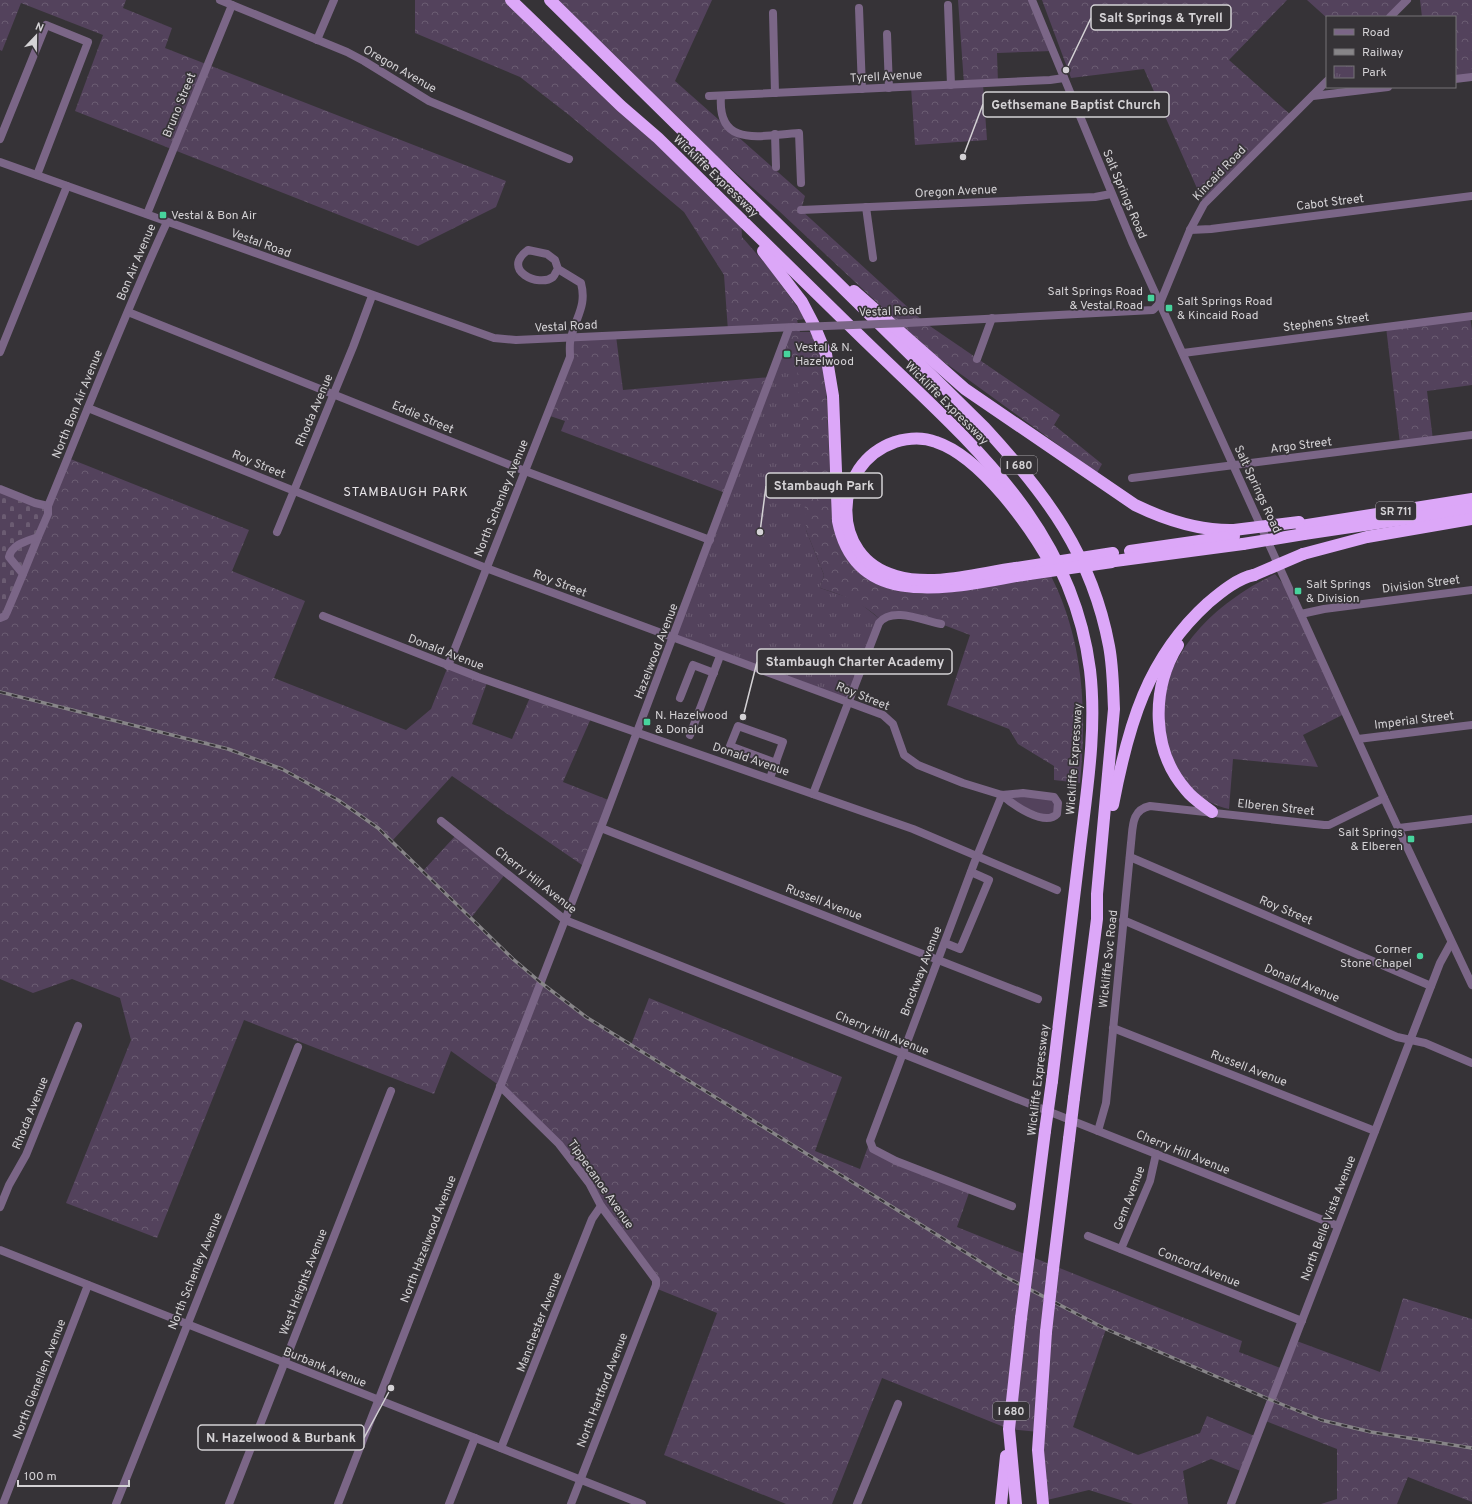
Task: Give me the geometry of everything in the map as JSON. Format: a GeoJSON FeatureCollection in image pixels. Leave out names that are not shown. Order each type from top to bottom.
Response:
{"type":"FeatureCollection","features":[{"type":"Feature","properties":{"kind":"highway","name":"Wickliffe Expressway"},"geometry":{"type":"LineString","coordinates":[[511,0],[621,106],[658,138],[741,219],[968,443],[1009,487],[1039,528],[1064,575],[1083,631],[1092,694],[1090,749],[1052,1081],[1021,1318],[1009,1429],[1016,1504]]}},
{"type":"Feature","properties":{"kind":"highway","name":"Wickliffe Expressway"},"geometry":{"type":"LineString","coordinates":[[550,0],[804,252],[985,428],[1021,467],[1058,515],[1069,534],[1092,584],[1110,647],[1114,709],[1097,894],[1097,919],[1052,1269],[1046,1332],[1039,1432],[1040,1476],[1043,1504]]}},
{"type":"Feature","properties":{"kind":"highway"},"geometry":{"type":"LineString","coordinates":[[741,219],[747,234],[775,264],[810,315],[823,345],[831,374],[833,396],[838,521],[843,537],[854,558],[869,573],[881,580],[897,586],[938,588],[1029,574],[1114,557],[1238,536],[1302,527],[1472,509]]}},
{"type":"Feature","properties":{"kind":"highway"},"geometry":{"type":"LineString","coordinates":[[804,252],[866,300],[935,364],[965,389],[1118,494],[1147,511],[1180,523],[1238,536],[1302,527]]}},
{"type":"Feature","properties":{"kind":"highway"},"geometry":{"type":"LineString","coordinates":[[1090,749],[1088,705],[1082,659],[1068,606],[1057,576],[1045,554],[1028,528],[999,492],[960,454],[937,442],[920,439],[898,441],[882,448],[866,460],[856,473],[847,496],[846,512],[848,526],[860,552],[868,561],[884,571],[901,578],[932,579],[1016,568],[1114,557]]}},
{"type":"Feature","properties":{"kind":"highway","name":"SR 711"},"geometry":{"type":"LineString","coordinates":[[1302,527],[1320,522],[1472,499]]}},
{"type":"Feature","properties":{"kind":"highway"},"geometry":{"type":"LineString","coordinates":[[1097,919],[1103,894],[1112,807],[1118,776],[1133,719],[1146,686],[1169,646],[1194,616],[1225,590],[1245,577],[1254,575],[1303,554],[1362,538],[1472,518]]}},
{"type":"Feature","properties":{"kind":"highway"},"geometry":{"type":"LineString","coordinates":[[1212,812],[1187,791],[1175,775],[1168,760],[1159,727],[1158,711],[1161,688],[1170,660],[1187,634],[1211,610],[1254,575]]}},
{"type":"Feature","properties":{"kind":"highway"},"geometry":{"type":"LineString","coordinates":[[1001,1504],[1009,1429]]}},
{"type":"Feature","properties":{"kind":"highway"},"geometry":{"type":"LineString","coordinates":[[1040,1476],[1048,1504]]}},
{"type":"Feature","properties":{"kind":"street","name":"Oregon Avenue"},"geometry":{"type":"LineString","coordinates":[[220,0],[364,61],[429,101],[569,159]]}},
{"type":"Feature","properties":{"kind":"street"},"geometry":{"type":"LineString","coordinates":[[317,40],[334,0]]}},
{"type":"Feature","properties":{"kind":"street","name":"Salt Springs Road"},"geometry":{"type":"LineString","coordinates":[[1032,0],[1111,194],[1384,798],[1451,943],[1469,970],[1472,984]]}},
{"type":"Feature","properties":{"kind":"street"},"geometry":{"type":"LineString","coordinates":[[1391,16],[1407,0]]}},
{"type":"Feature","properties":{"kind":"street","name":"Bruno Street"},"geometry":{"type":"LineString","coordinates":[[147,214],[232,5]]}},
{"type":"Feature","properties":{"kind":"street"},"geometry":{"type":"LineString","coordinates":[[948,5],[951,85]]}},
{"type":"Feature","properties":{"kind":"street"},"geometry":{"type":"LineString","coordinates":[[859,8],[862,89]]}},
{"type":"Feature","properties":{"kind":"street"},"geometry":{"type":"LineString","coordinates":[[773,13],[775,93]]}},
{"type":"Feature","properties":{"kind":"street"},"geometry":{"type":"LineString","coordinates":[[0,139],[46,25],[88,42],[37,175]]}},
{"type":"Feature","properties":{"kind":"street"},"geometry":{"type":"LineString","coordinates":[[887,34],[889,88]]}},
{"type":"Feature","properties":{"kind":"street"},"geometry":{"type":"LineString","coordinates":[[1456,79],[1472,77]]}},
{"type":"Feature","properties":{"kind":"street","name":"Tyrell Avenue"},"geometry":{"type":"LineString","coordinates":[[709,96],[951,85],[1064,78]]}},
{"type":"Feature","properties":{"kind":"street","name":"Kincaid Road"},"geometry":{"type":"LineString","coordinates":[[1160,303],[1190,230],[1204,204],[1326,82]]}},
{"type":"Feature","properties":{"kind":"street"},"geometry":{"type":"LineString","coordinates":[[1313,96],[1380,88]]}},
{"type":"Feature","properties":{"kind":"street"},"geometry":{"type":"LineString","coordinates":[[721,96],[720,109],[724,123],[741,136],[799,133],[801,183]]}},
{"type":"Feature","properties":{"kind":"street"},"geometry":{"type":"LineString","coordinates":[[775,134],[776,167]]}},
{"type":"Feature","properties":{"kind":"street","name":"Vestal Road"},"geometry":{"type":"LineString","coordinates":[[0,162],[372,296],[494,338],[516,340],[571,338],[1150,311],[1160,303]]}},
{"type":"Feature","properties":{"kind":"street"},"geometry":{"type":"LineString","coordinates":[[0,352],[67,186]]}},
{"type":"Feature","properties":{"kind":"street","name":"Oregon Avenue"},"geometry":{"type":"LineString","coordinates":[[801,210],[1095,197],[1111,194]]}},
{"type":"Feature","properties":{"kind":"street","name":"Cabot Street"},"geometry":{"type":"LineString","coordinates":[[1190,230],[1211,229],[1472,196]]}},
{"type":"Feature","properties":{"kind":"street"},"geometry":{"type":"LineString","coordinates":[[866,207],[872,258]]}},
{"type":"Feature","properties":{"kind":"street","name":"Bon Air Avenue"},"geometry":{"type":"LineString","coordinates":[[128,312],[167,222]]}},
{"type":"Feature","properties":{"kind":"street"},"geometry":{"type":"LineString","coordinates":[[528,250],[537,251],[555,260],[558,269],[553,277],[546,280],[536,280],[526,276],[519,269],[517,262],[521,255],[528,250]]}},
{"type":"Feature","properties":{"kind":"street","name":"North Schenley Avenue"},"geometry":{"type":"LineString","coordinates":[[448,666],[570,357],[571,338],[582,307],[584,295],[581,283],[558,269]]}},
{"type":"Feature","properties":{"kind":"street","name":"Rhoda Avenue"},"geometry":{"type":"LineString","coordinates":[[277,532],[372,296]]}},
{"type":"Feature","properties":{"kind":"street","name":"Eddie Street"},"geometry":{"type":"LineString","coordinates":[[128,312],[525,471],[710,540]]}},
{"type":"Feature","properties":{"kind":"street","name":"North Bon Air Avenue"},"geometry":{"type":"LineString","coordinates":[[48,506],[128,312]]}},
{"type":"Feature","properties":{"kind":"street","name":"Stephens Street"},"geometry":{"type":"LineString","coordinates":[[1183,353],[1472,316]]}},
{"type":"Feature","properties":{"kind":"street"},"geometry":{"type":"LineString","coordinates":[[977,359],[992,318]]}},
{"type":"Feature","properties":{"kind":"street","name":"Hazelwood Avenue"},"geometry":{"type":"LineString","coordinates":[[540,982],[674,639],[789,328]]}},
{"type":"Feature","properties":{"kind":"street","name":"Roy Street"},"geometry":{"type":"LineString","coordinates":[[88,408],[486,568],[674,639],[848,702],[889,719],[896,730],[904,755],[908,760],[963,783],[1002,795],[1018,807],[1044,819],[1054,816],[1058,809],[1056,800],[1050,796],[1023,793],[1002,795]]}},
{"type":"Feature","properties":{"kind":"street","name":"Argo Street"},"geometry":{"type":"LineString","coordinates":[[1132,478],[1472,435]]}},
{"type":"Feature","properties":{"kind":"street"},"geometry":{"type":"LineString","coordinates":[[0,489],[35,503],[48,506],[48,514],[7,612],[0,618]]}},
{"type":"Feature","properties":{"kind":"street"},"geometry":{"type":"LineString","coordinates":[[23,574],[9,557],[10,551],[17,546],[38,537]]}},
{"type":"Feature","properties":{"kind":"street","name":"Division Street"},"geometry":{"type":"LineString","coordinates":[[1301,614],[1324,609],[1472,590]]}},
{"type":"Feature","properties":{"kind":"street"},"geometry":{"type":"LineString","coordinates":[[813,794],[876,628],[881,620],[891,615],[901,615],[941,624]]}},
{"type":"Feature","properties":{"kind":"street","name":"Donald Avenue"},"geometry":{"type":"LineString","coordinates":[[323,616],[448,666],[913,829],[1057,890]]}},
{"type":"Feature","properties":{"kind":"street"},"geometry":{"type":"LineString","coordinates":[[690,735],[720,656]]}},
{"type":"Feature","properties":{"kind":"street"},"geometry":{"type":"LineString","coordinates":[[680,698],[693,665],[714,673]]}},
{"type":"Feature","properties":{"kind":"street","name":"Imperial Street"},"geometry":{"type":"LineString","coordinates":[[1358,739],[1472,725]]}},
{"type":"Feature","properties":{"kind":"street"},"geometry":{"type":"LineString","coordinates":[[770,778],[776,763],[783,742],[738,726],[730,746],[776,763]]}},
{"type":"Feature","properties":{"kind":"street","name":"Brockway Avenue"},"geometry":{"type":"LineString","coordinates":[[1002,795],[977,856],[870,1141],[872,1149],[879,1153],[1012,1206]]}},
{"type":"Feature","properties":{"kind":"street","name":"Elberen Street"},"geometry":{"type":"LineString","coordinates":[[1158,807],[1328,824],[1384,798]]}},
{"type":"Feature","properties":{"kind":"street","name":"Wickliffe Svc Road"},"geometry":{"type":"LineString","coordinates":[[1098,1131],[1106,1103],[1134,819],[1136,813],[1145,807],[1158,807]]}},
{"type":"Feature","properties":{"kind":"street"},"geometry":{"type":"LineString","coordinates":[[1399,828],[1472,819]]}},
{"type":"Feature","properties":{"kind":"street","name":"Cherry Hill Avenue"},"geometry":{"type":"LineString","coordinates":[[441,821],[565,920],[1338,1226]]}},
{"type":"Feature","properties":{"kind":"street","name":"Russell Avenue"},"geometry":{"type":"LineString","coordinates":[[601,828],[1038,999]]}},
{"type":"Feature","properties":{"kind":"street","name":"Roy Street"},"geometry":{"type":"LineString","coordinates":[[1130,857],[1431,986]]}},
{"type":"Feature","properties":{"kind":"street"},"geometry":{"type":"LineString","coordinates":[[944,943],[960,949],[989,880],[971,872]]}},
{"type":"Feature","properties":{"kind":"street","name":"Donald Avenue"},"geometry":{"type":"LineString","coordinates":[[1123,920],[1397,1037],[1425,1043],[1472,1063]]}},
{"type":"Feature","properties":{"kind":"street","name":"North Belle Vista Avenue"},"geometry":{"type":"LineString","coordinates":[[1231,1504],[1440,963],[1451,943]]}},
{"type":"Feature","properties":{"kind":"street","name":"North Hazelwood Avenue"},"geometry":{"type":"LineString","coordinates":[[338,1504],[540,982]]}},
{"type":"Feature","properties":{"kind":"street","name":"Rhoda Avenue"},"geometry":{"type":"LineString","coordinates":[[0,1207],[9,1185],[26,1155],[78,1026]]}},
{"type":"Feature","properties":{"kind":"street","name":"Russell Avenue"},"geometry":{"type":"LineString","coordinates":[[1113,1028],[1375,1131]]}},
{"type":"Feature","properties":{"kind":"street","name":"North Schenley Avenue"},"geometry":{"type":"LineString","coordinates":[[116,1504],[298,1047]]}},
{"type":"Feature","properties":{"kind":"street","name":"Tippecanoe Avenue"},"geometry":{"type":"LineString","coordinates":[[500,1086],[559,1144],[589,1183],[601,1206],[653,1275],[656,1285]]}},
{"type":"Feature","properties":{"kind":"street","name":"West Heights Avenue"},"geometry":{"type":"LineString","coordinates":[[229,1504],[391,1091]]}},
{"type":"Feature","properties":{"kind":"street","name":"Gem Avenue"},"geometry":{"type":"LineString","coordinates":[[1121,1249],[1150,1181],[1156,1154]]}},
{"type":"Feature","properties":{"kind":"street","name":"Manchester Avenue"},"geometry":{"type":"LineString","coordinates":[[501,1448],[592,1219],[601,1206]]}},
{"type":"Feature","properties":{"kind":"street","name":"Concord Avenue"},"geometry":{"type":"LineString","coordinates":[[1088,1236],[1302,1321]]}},
{"type":"Feature","properties":{"kind":"street","name":"Burbank Avenue"},"geometry":{"type":"LineString","coordinates":[[0,1250],[642,1504]]}},
{"type":"Feature","properties":{"kind":"street","name":"North Glenellen Avenue"},"geometry":{"type":"LineString","coordinates":[[3,1504],[88,1285]]}},
{"type":"Feature","properties":{"kind":"street","name":"North Hartford Avenue"},"geometry":{"type":"LineString","coordinates":[[571,1504],[656,1285]]}},
{"type":"Feature","properties":{"kind":"street"},"geometry":{"type":"LineString","coordinates":[[858,1504],[898,1404]]}},
{"type":"Feature","properties":{"kind":"street"},"geometry":{"type":"LineString","coordinates":[[449,1504],[475,1438]]}},
{"type":"Feature","properties":{"kind":"green space"},"geometry":{"type":"Polygon","coordinates":[[[0,0],[126,0],[123,8],[172,28],[165,48],[506,181],[496,207],[418,246],[75,111],[103,35],[21,3],[2,51],[0,50],[0,0]]]}},
{"type":"Feature","properties":{"kind":"green space"},"geometry":{"type":"Polygon","coordinates":[[[415,0],[511,0],[741,219],[742,237],[768,267],[806,319],[797,320],[800,332],[814,332],[822,356],[826,385],[832,519],[844,551],[866,576],[884,587],[896,591],[922,594],[1051,576],[1062,601],[1077,652],[1083,704],[1080,783],[1054,780],[1054,766],[1018,744],[1009,729],[947,705],[970,635],[941,624],[901,615],[881,620],[852,600],[820,588],[824,575],[806,530],[778,359],[789,328],[728,331],[724,275],[684,212],[569,115],[520,77],[415,33],[415,0]]]}},
{"type":"Feature","properties":{"kind":"green space"},"geometry":{"type":"Polygon","coordinates":[[[550,0],[712,0],[675,81],[805,196],[801,210],[924,322],[1060,415],[1054,425],[1102,464],[1097,473],[929,351],[779,211],[648,96],[550,0]]]}},
{"type":"Feature","properties":{"kind":"green space"},"geometry":{"type":"Polygon","coordinates":[[[958,0],[1032,0],[1052,51],[997,53],[998,83],[983,84],[987,140],[915,145],[911,87],[964,84],[958,0]]]}},
{"type":"Feature","properties":{"kind":"green space"},"geometry":{"type":"Polygon","coordinates":[[[1042,0],[1287,0],[1229,60],[1292,116],[1204,204],[1144,69],[1071,78],[1042,0]]]}},
{"type":"Feature","properties":{"kind":"green space"},"geometry":{"type":"Polygon","coordinates":[[[1307,0],[1407,0],[1391,16],[1326,17],[1307,0]]]}},
{"type":"Feature","properties":{"kind":"green space"},"geometry":{"type":"Polygon","coordinates":[[[1420,0],[1472,0],[1472,77],[1456,79],[1456,16],[1422,16],[1420,0]]]}},
{"type":"Feature","properties":{"kind":"green space"},"geometry":{"type":"Polygon","coordinates":[[[1470,316],[1472,330],[1472,385],[1427,391],[1433,440],[1400,444],[1386,327],[1470,316]]]}},
{"type":"Feature","properties":{"kind":"green space"},"geometry":{"type":"Polygon","coordinates":[[[616,336],[623,390],[771,377],[728,494],[561,431],[565,421],[547,415],[570,357],[571,338],[616,336]]]}},
{"type":"Feature","properties":{"kind":"green space"},"geometry":{"type":"Polygon","coordinates":[[[778,359],[797,366],[806,530],[824,575],[820,588],[856,600],[881,620],[848,702],[674,639],[778,359]]]}},
{"type":"Feature","properties":{"kind":"green space"},"geometry":{"type":"Polygon","coordinates":[[[68,458],[249,530],[232,571],[305,601],[274,678],[406,730],[431,709],[448,666],[488,680],[472,724],[512,739],[531,695],[592,716],[563,782],[611,801],[585,867],[452,776],[392,841],[423,871],[457,834],[506,873],[471,918],[540,982],[586,1017],[631,1045],[649,998],[842,1077],[815,1151],[860,1169],[870,1141],[871,1147],[970,1190],[957,1227],[1242,1341],[1239,1352],[1283,1369],[1294,1340],[1380,1372],[1403,1298],[1472,1319],[1472,1502],[1408,1477],[1397,1504],[1321,1504],[1337,1499],[1337,1449],[1263,1420],[1271,1400],[1106,1329],[1073,1427],[1138,1455],[1200,1433],[1207,1416],[1257,1437],[1243,1472],[1211,1459],[1183,1471],[1188,1504],[1133,1504],[1089,1490],[1047,1500],[1039,1432],[1009,1429],[882,1378],[832,1504],[786,1504],[664,1455],[717,1313],[655,1288],[656,1285],[572,1159],[500,1086],[451,1051],[434,1094],[244,1020],[157,1238],[66,1203],[131,1040],[120,998],[72,979],[33,993],[0,979],[0,618],[68,458]]]}},
{"type":"Feature","properties":{"kind":"green space"},"geometry":{"type":"Polygon","coordinates":[[[0,489],[48,506],[48,514],[0,618],[0,489]]]}},
{"type":"Feature","properties":{"kind":"green space"},"geometry":{"type":"Polygon","coordinates":[[[1275,574],[1292,595],[1346,713],[1303,735],[1318,767],[1233,759],[1229,809],[1203,798],[1190,786],[1179,771],[1174,762],[1165,731],[1164,702],[1171,675],[1184,649],[1202,626],[1224,606],[1248,588],[1275,574]]]}},
{"type":"Feature","properties":{"kind":"green space"},"geometry":{"type":"Polygon","coordinates":[[[1012,793],[1050,796],[1058,803],[1051,818],[1009,801],[1012,793]]]}},
{"type":"Feature","properties":{"kind":"railway"},"geometry":{"type":"LineString","coordinates":[[0,692],[228,749],[282,769],[338,800],[378,828],[513,959],[540,982],[586,1017],[1002,1275],[1106,1329],[1321,1420],[1371,1432],[1472,1448]]}},
{"type":"Feature","properties":{"kind":"place","name":"Salt Springs & Tyrell"},"geometry":{"type":"Point","coordinates":[1066,70]}},
{"type":"Feature","properties":{"kind":"place","name":"Gethsemane Baptist Church"},"geometry":{"type":"Point","coordinates":[963,157]}},
{"type":"Feature","properties":{"kind":"place","name":"Vestal & Bon Air"},"geometry":{"type":"Point","coordinates":[163,215]}},
{"type":"Feature","properties":{"kind":"place","name":"Salt Springs Road & Vestal Road"},"geometry":{"type":"Point","coordinates":[1151,298]}},
{"type":"Feature","properties":{"kind":"place","name":"Salt Springs Road & Kincaid Road"},"geometry":{"type":"Point","coordinates":[1169,308]}},
{"type":"Feature","properties":{"kind":"place","name":"Vestal & N. Hazelwood"},"geometry":{"type":"Point","coordinates":[787,354]}},
{"type":"Feature","properties":{"kind":"place","name":"Stambaugh Park"},"geometry":{"type":"Point","coordinates":[760,532]}},
{"type":"Feature","properties":{"kind":"place","name":"Salt Springs & Division"},"geometry":{"type":"Point","coordinates":[1298,591]}},
{"type":"Feature","properties":{"kind":"place","name":"Stambaugh Charter Academy"},"geometry":{"type":"Point","coordinates":[743,717]}},
{"type":"Feature","properties":{"kind":"place","name":"N. Hazelwood & Donald"},"geometry":{"type":"Point","coordinates":[647,722]}},
{"type":"Feature","properties":{"kind":"place","name":"Salt Springs & Elberen"},"geometry":{"type":"Point","coordinates":[1411,839]}},
{"type":"Feature","properties":{"kind":"place","name":"Corner Stone Chapel"},"geometry":{"type":"Point","coordinates":[1420,956]}},
{"type":"Feature","properties":{"kind":"place","name":"N. Hazelwood & Burbank"},"geometry":{"type":"Point","coordinates":[391,1388]}},
{"type":"Feature","properties":{"kind":"district","name":"STAMBAUGH PARK"},"geometry":{"type":"Point","coordinates":[406,491]}}]}
